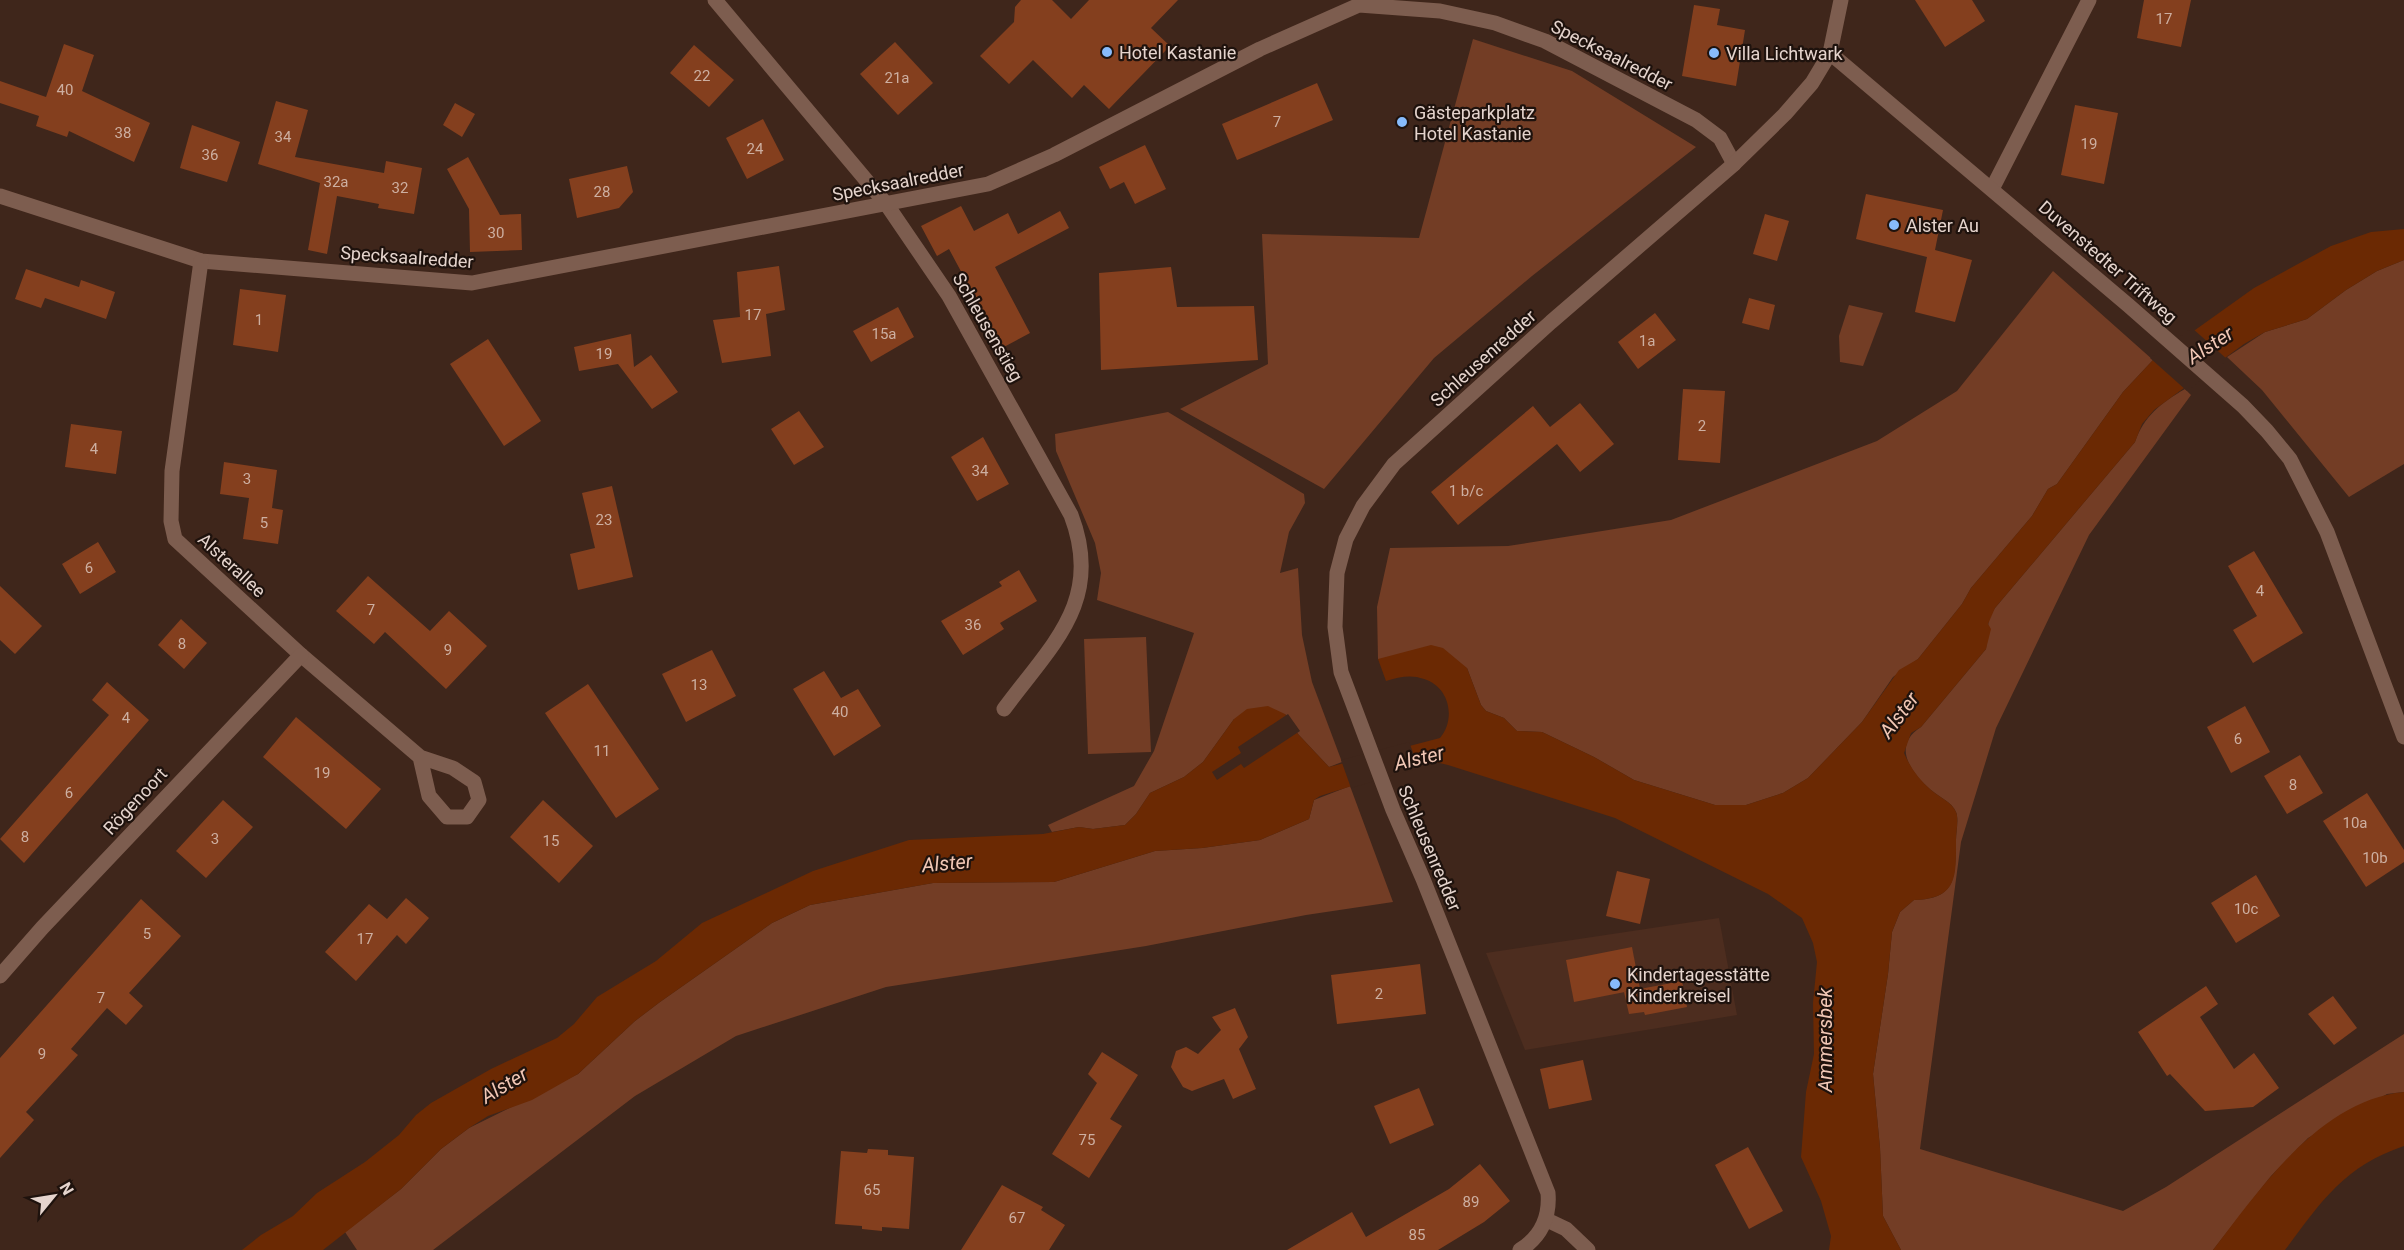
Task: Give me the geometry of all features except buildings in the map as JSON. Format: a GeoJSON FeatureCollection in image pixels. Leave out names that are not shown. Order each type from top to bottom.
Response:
{"type":"FeatureCollection","features":[{"type":"Feature","properties":{"kind":"street","name":"Schleusenstieg"},"geometry":{"type":"LineString","coordinates":[[714,0],[887,205],[949,296],[1055,483],[1080,537],[1082,577],[1076,606],[1004,709]]}},
{"type":"Feature","properties":{"kind":"street","name":"Schleusenredder"},"geometry":{"type":"LineString","coordinates":[[1547,1220],[1548,1200],[1542,1179],[1423,879],[1393,810],[1341,672],[1335,627],[1337,573],[1346,539],[1378,483],[1394,464],[1551,322],[1734,164],[1792,106],[1812,83],[1830,53],[1841,0]]}},
{"type":"Feature","properties":{"kind":"street"},"geometry":{"type":"LineString","coordinates":[[1992,189],[2089,0]]}},
{"type":"Feature","properties":{"kind":"street","name":"Specksaalredder"},"geometry":{"type":"LineString","coordinates":[[0,196],[201,261],[472,283],[987,184],[1045,159],[1260,49],[1359,5],[1440,11],[1495,23],[1545,41],[1696,120],[1720,138],[1734,164]]}},
{"type":"Feature","properties":{"kind":"street","name":"Duvenstedter Triftweg"},"geometry":{"type":"LineString","coordinates":[[1830,53],[2136,312],[2243,406],[2290,459],[2327,532],[2404,737]]}},
{"type":"Feature","properties":{"kind":"street","name":"Alsterallee"},"geometry":{"type":"LineString","coordinates":[[201,261],[172,471],[171,521],[175,539],[301,654],[420,757]]}},
{"type":"Feature","properties":{"kind":"street","name":"Rögenoort"},"geometry":{"type":"LineString","coordinates":[[0,976],[301,654]]}},
{"type":"Feature","properties":{"kind":"street"},"geometry":{"type":"LineString","coordinates":[[1520,1250],[1528,1245],[1547,1220],[1566,1229],[1588,1250]]}},
{"type":"Feature","properties":{"kind":"shaded area"},"geometry":{"type":"Polygon","coordinates":[[[1473,39],[1572,71],[1696,147],[1532,276],[1434,358],[1324,489],[1180,409],[1268,364],[1262,234],[1419,238],[1473,39]]]}},
{"type":"Feature","properties":{"kind":"shaded area"},"geometry":{"type":"Polygon","coordinates":[[[2404,260],[2404,464],[2349,497],[2262,390],[2227,357],[2265,332],[2307,319],[2346,290],[2377,271],[2404,260]]]}},
{"type":"Feature","properties":{"kind":"shaded area"},"geometry":{"type":"Polygon","coordinates":[[[2053,271],[2153,360],[2123,392],[2057,484],[2048,489],[2032,516],[1971,588],[1962,604],[1918,659],[1893,677],[1862,722],[1808,778],[1783,793],[1746,805],[1715,805],[1634,780],[1594,757],[1542,732],[1517,731],[1504,718],[1486,711],[1481,705],[1467,668],[1378,659],[1377,607],[1390,548],[1508,546],[1671,520],[1877,441],[1957,391],[2053,271]]]}},
{"type":"Feature","properties":{"kind":"shaded area"},"geometry":{"type":"Polygon","coordinates":[[[1849,305],[1883,313],[1863,366],[1840,362],[1839,336],[1849,305]]]}},
{"type":"Feature","properties":{"kind":"shaded area"},"geometry":{"type":"Polygon","coordinates":[[[2185,389],[2191,395],[2089,535],[1996,728],[1961,842],[1920,1149],[2123,1211],[2166,1187],[2404,1034],[2404,1092],[2387,1094],[2308,1138],[2271,1176],[2213,1250],[1901,1250],[1883,1216],[1873,1074],[1892,932],[1900,912],[1914,900],[1939,895],[1951,883],[1954,875],[1957,822],[1957,815],[1952,805],[1934,793],[1911,768],[1907,759],[1907,742],[1986,649],[1989,617],[1995,608],[2135,442],[2148,417],[2185,389]]]}},
{"type":"Feature","properties":{"kind":"shaded area"},"geometry":{"type":"Polygon","coordinates":[[[1168,412],[1304,494],[1305,503],[1289,532],[1280,573],[1298,568],[1302,635],[1312,682],[1342,762],[1329,767],[1298,734],[1285,714],[1234,719],[1203,762],[1184,777],[1150,793],[1136,814],[1125,825],[1093,829],[1079,827],[1052,832],[1048,825],[1134,786],[1154,751],[1194,633],[1097,600],[1101,573],[1095,543],[1056,451],[1055,434],[1168,412]]]}},
{"type":"Feature","properties":{"kind":"shaded area"},"geometry":{"type":"Polygon","coordinates":[[[1146,637],[1151,752],[1088,754],[1084,639],[1146,637]]]}},
{"type":"Feature","properties":{"kind":"shaded area"},"geometry":{"type":"Polygon","coordinates":[[[1350,786],[1393,902],[1306,915],[1146,946],[886,987],[736,1036],[635,1096],[433,1250],[357,1250],[345,1232],[401,1189],[441,1149],[469,1128],[578,1074],[635,1021],[660,1002],[772,923],[810,905],[933,883],[1054,882],[1155,851],[1202,848],[1260,840],[1309,819],[1314,800],[1350,786]]]}},
{"type":"Feature","properties":{"kind":"shaded area","name":"Kindertagesstätte Kinderkreisel"},"geometry":{"type":"Polygon","coordinates":[[[1719,918],[1737,1015],[1525,1050],[1486,953],[1719,918]]]}},
{"type":"Feature","properties":{"kind":"water"},"geometry":{"type":"Polygon","coordinates":[[[2404,229],[2404,260],[2377,271],[2346,290],[2307,319],[2265,332],[2244,344],[2154,410],[2142,424],[2135,442],[1995,608],[1988,624],[1991,629],[1986,649],[1921,727],[1911,733],[1904,753],[1906,758],[1923,782],[1954,808],[1957,822],[1956,864],[1952,883],[1939,895],[1914,900],[1900,912],[1892,932],[1873,1074],[1883,1216],[1901,1250],[1829,1250],[1831,1236],[1821,1201],[1801,1157],[1806,1092],[1814,1054],[1813,1003],[1817,962],[1813,943],[1802,918],[1768,894],[1615,818],[1431,761],[1320,796],[1314,800],[1309,819],[1260,840],[1202,848],[1155,851],[1054,882],[933,883],[810,905],[772,923],[660,1002],[635,1021],[578,1074],[532,1100],[488,1116],[469,1128],[441,1149],[401,1189],[323,1250],[242,1250],[261,1235],[293,1216],[317,1193],[365,1162],[399,1135],[416,1115],[431,1103],[491,1069],[557,1038],[574,1024],[597,997],[656,961],[702,923],[813,871],[909,840],[1043,834],[1079,827],[1093,829],[1125,825],[1136,814],[1150,793],[1184,777],[1203,762],[1234,719],[1247,709],[1268,706],[1285,714],[1298,734],[1329,767],[1440,738],[1448,722],[1449,713],[1445,696],[1440,689],[1424,679],[1410,676],[1386,681],[1378,659],[1431,645],[1443,648],[1467,668],[1481,705],[1486,711],[1504,718],[1517,731],[1542,732],[1594,757],[1634,780],[1715,805],[1746,805],[1783,793],[1808,778],[1862,722],[1899,670],[1918,659],[1962,604],[1971,588],[2032,516],[2048,489],[2057,484],[2123,392],[2153,360],[2254,288],[2331,246],[2371,232],[2404,229]]]}},
{"type":"Feature","properties":{"kind":"water"},"geometry":{"type":"Polygon","coordinates":[[[2404,1092],[2404,1146],[2383,1154],[2349,1175],[2310,1216],[2285,1250],[2213,1250],[2272,1175],[2319,1129],[2345,1111],[2374,1099],[2404,1092]]]}},
{"type":"Feature","properties":{"kind":"pier"},"geometry":{"type":"Polygon","coordinates":[[[2192,328],[2228,360],[2187,391],[2150,358],[2192,328]]]}},
{"type":"Feature","properties":{"kind":"pier"},"geometry":{"type":"Polygon","coordinates":[[[1288,714],[1300,731],[1244,768],[1241,764],[1217,780],[1212,772],[1241,753],[1238,747],[1288,714]]]}},
{"type":"Feature","properties":{"kind":"pier"},"geometry":{"type":"Polygon","coordinates":[[[1409,742],[1419,768],[1351,788],[1341,760],[1409,742]]]}},
{"type":"Feature","properties":{"kind":"place","name":"Hotel Kastanie"},"geometry":{"type":"Point","coordinates":[1107,52]}},
{"type":"Feature","properties":{"kind":"place","name":"Villa Lichtwark"},"geometry":{"type":"Point","coordinates":[1714,53]}},
{"type":"Feature","properties":{"kind":"place","name":"Gästeparkplatz Hotel Kastanie"},"geometry":{"type":"Point","coordinates":[1402,122]}},
{"type":"Feature","properties":{"kind":"place","name":"Alster Au"},"geometry":{"type":"Point","coordinates":[1894,225]}},
{"type":"Feature","properties":{"kind":"place","name":"Kindertagesstätte Kinderkreisel"},"geometry":{"type":"Point","coordinates":[1615,984]}},
{"type":"Feature","properties":{"kind":"water label","name":"Alster"},"geometry":{"type":"Point","coordinates":[2210,345]}},
{"type":"Feature","properties":{"kind":"water label","name":"Alster"},"geometry":{"type":"Point","coordinates":[1899,715]}},
{"type":"Feature","properties":{"kind":"water label","name":"Alster"},"geometry":{"type":"Point","coordinates":[1419,758]}},
{"type":"Feature","properties":{"kind":"water label","name":"Alster"},"geometry":{"type":"Point","coordinates":[947,863]}},
{"type":"Feature","properties":{"kind":"water label","name":"Ammersbek"},"geometry":{"type":"Point","coordinates":[1825,1040]}},
{"type":"Feature","properties":{"kind":"water label","name":"Alster"},"geometry":{"type":"Point","coordinates":[504,1085]}}]}
